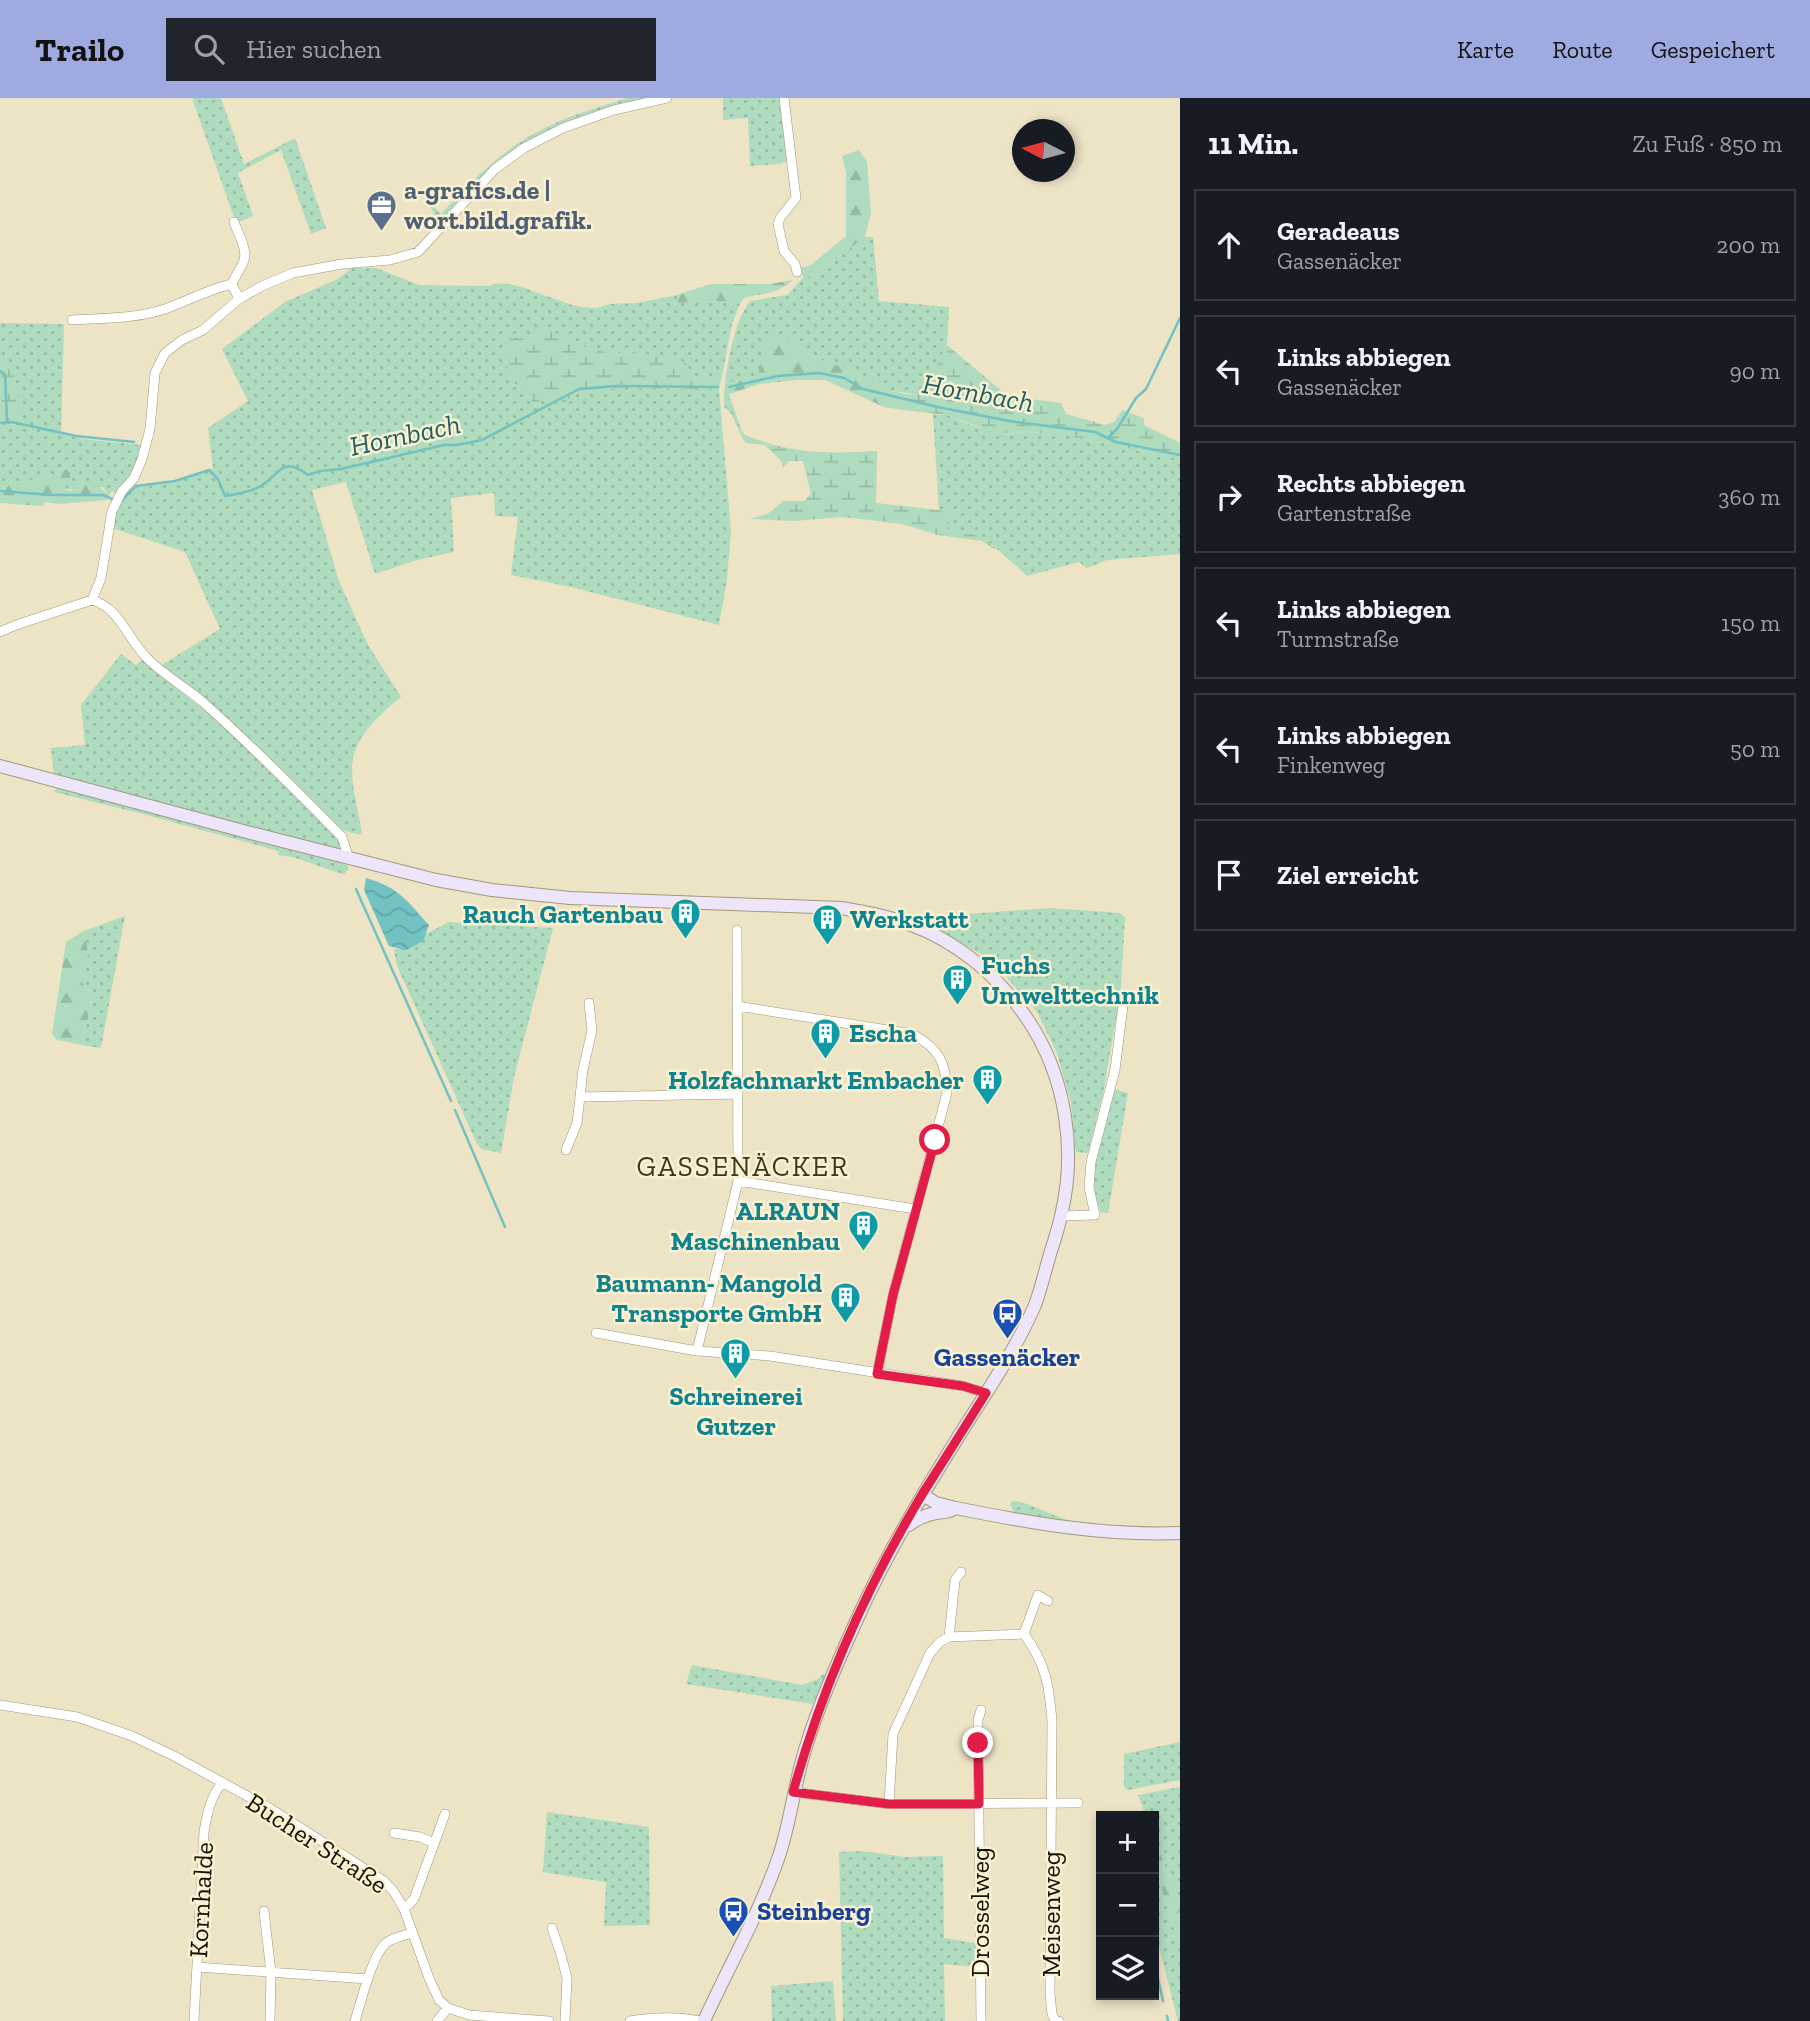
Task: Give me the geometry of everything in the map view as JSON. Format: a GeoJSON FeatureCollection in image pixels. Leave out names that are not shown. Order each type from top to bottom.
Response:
{"type":"FeatureCollection","features":[{"type":"Feature","properties":{"kind":"main road"},"geometry":{"type":"LineString","coordinates":[[0,766],[436,880],[542,895],[842,908],[882,916],[929,932],[950,944],[990,974],[1009,994],[1037,1032],[1063,1101],[1068,1134],[1068,1165],[1062,1216],[1036,1302],[1008,1357],[923,1495],[859,1615],[805,1748],[780,1854],[766,1890],[702,2021]]}},
{"type":"Feature","properties":{"kind":"main road"},"geometry":{"type":"LineString","coordinates":[[923,1495],[936,1503],[956,1508],[1083,1530],[1180,1533]]}},
{"type":"Feature","properties":{"kind":"main road"},"geometry":{"type":"LineString","coordinates":[[904,1529],[917,1519],[956,1508]]}},
{"type":"Feature","properties":{"kind":"street"},"geometry":{"type":"LineString","coordinates":[[93,600],[101,578],[112,511],[122,491],[134,478],[142,459],[150,429],[155,373],[164,353],[203,330],[239,299],[293,273],[342,264],[390,260],[418,252],[495,169],[524,148],[563,128],[588,119],[667,98]]}},
{"type":"Feature","properties":{"kind":"street"},"geometry":{"type":"LineString","coordinates":[[784,98],[796,198],[780,218],[779,232],[784,251],[795,264],[797,272]]}},
{"type":"Feature","properties":{"kind":"street"},"geometry":{"type":"LineString","coordinates":[[233,222],[245,253],[244,262],[232,284],[239,299]]}},
{"type":"Feature","properties":{"kind":"street"},"geometry":{"type":"LineString","coordinates":[[72,320],[144,315],[232,284]]}},
{"type":"Feature","properties":{"kind":"street"},"geometry":{"type":"LineString","coordinates":[[0,632],[93,600],[102,603],[116,614],[145,656],[200,700],[271,764],[342,837],[349,859]]}},
{"type":"Feature","properties":{"kind":"street"},"geometry":{"type":"LineString","coordinates":[[697,1351],[738,1181],[737,930]]}},
{"type":"Feature","properties":{"kind":"street"},"geometry":{"type":"LineString","coordinates":[[1062,1216],[1095,1215],[1089,1187],[1091,1162],[1115,1070],[1124,997]]}},
{"type":"Feature","properties":{"kind":"street"},"geometry":{"type":"LineString","coordinates":[[566,1150],[577,1123],[583,1070],[592,1030],[589,1003]]}},
{"type":"Feature","properties":{"kind":"street"},"geometry":{"type":"LineString","coordinates":[[737,1006],[914,1034],[929,1043],[942,1058],[947,1073],[947,1093],[892,1299],[877,1374]]}},
{"type":"Feature","properties":{"kind":"street"},"geometry":{"type":"LineString","coordinates":[[580,1097],[738,1094]]}},
{"type":"Feature","properties":{"kind":"street"},"geometry":{"type":"LineString","coordinates":[[738,1181],[915,1209]]}},
{"type":"Feature","properties":{"kind":"street"},"geometry":{"type":"LineString","coordinates":[[596,1333],[697,1351],[770,1356],[963,1386],[986,1393]]}},
{"type":"Feature","properties":{"kind":"street"},"geometry":{"type":"LineString","coordinates":[[949,1637],[955,1580],[961,1573]]}},
{"type":"Feature","properties":{"kind":"street"},"geometry":{"type":"LineString","coordinates":[[889,1804],[893,1734],[930,1653],[949,1637],[1024,1634],[1038,1595],[1048,1601]]}},
{"type":"Feature","properties":{"kind":"street","name":"Meisenweg"},"geometry":{"type":"LineString","coordinates":[[1024,1634],[1036,1651],[1049,1684],[1052,1721],[1051,1994],[1052,2014],[1055,2020],[1059,2021]]}},
{"type":"Feature","properties":{"kind":"street","name":"Bucher Straße"},"geometry":{"type":"LineString","coordinates":[[0,1705],[78,1717],[132,1736],[271,1809],[384,1881],[404,1909],[429,1978],[439,2000],[448,2008]]}},
{"type":"Feature","properties":{"kind":"street","name":"Drosselweg"},"geometry":{"type":"LineString","coordinates":[[981,1710],[978,1720],[981,2021]]}},
{"type":"Feature","properties":{"kind":"street","name":"Kornhalde"},"geometry":{"type":"LineString","coordinates":[[194,2021],[204,1832],[208,1809],[214,1793],[222,1783]]}},
{"type":"Feature","properties":{"kind":"street"},"geometry":{"type":"LineString","coordinates":[[793,1792],[889,1804],[1078,1803]]}},
{"type":"Feature","properties":{"kind":"street"},"geometry":{"type":"LineString","coordinates":[[404,1909],[414,1899],[445,1814]]}},
{"type":"Feature","properties":{"kind":"street"},"geometry":{"type":"LineString","coordinates":[[394,1833],[420,1837],[434,1843]]}},
{"type":"Feature","properties":{"kind":"street"},"geometry":{"type":"LineString","coordinates":[[264,1911],[271,1973],[270,2021]]}},
{"type":"Feature","properties":{"kind":"street"},"geometry":{"type":"LineString","coordinates":[[552,1928],[567,1978],[565,2021]]}},
{"type":"Feature","properties":{"kind":"street"},"geometry":{"type":"LineString","coordinates":[[355,2021],[368,1979],[384,1945],[396,1937],[412,1933]]}},
{"type":"Feature","properties":{"kind":"street"},"geometry":{"type":"LineString","coordinates":[[197,1967],[368,1979]]}},
{"type":"Feature","properties":{"kind":"street"},"geometry":{"type":"LineString","coordinates":[[437,2021],[448,2008],[469,2015],[549,2021]]}},
{"type":"Feature","properties":{"kind":"street"},"geometry":{"type":"LineString","coordinates":[[630,2021],[683,2017],[702,2021]]}},
{"type":"Feature","properties":{"kind":"green space"},"geometry":{"type":"Polygon","coordinates":[[[192,98],[221,98],[244,164],[295,138],[326,228],[311,234],[281,150],[238,173],[253,216],[236,223],[192,98]]]}},
{"type":"Feature","properties":{"kind":"green space"},"geometry":{"type":"Polygon","coordinates":[[[628,98],[657,98],[609,109],[491,169],[454,205],[440,223],[429,205],[441,214],[487,168],[527,138],[572,116],[628,98]]]}},
{"type":"Feature","properties":{"kind":"green space"},"geometry":{"type":"Polygon","coordinates":[[[723,98],[781,98],[787,161],[750,166],[748,118],[723,120],[723,98]]]}},
{"type":"Feature","properties":{"kind":"green space"},"geometry":{"type":"Polygon","coordinates":[[[859,150],[867,162],[871,213],[865,237],[815,275],[803,278],[801,268],[811,265],[846,236],[846,172],[842,156],[859,150]]]}},
{"type":"Feature","properties":{"kind":"green space"},"geometry":{"type":"Polygon","coordinates":[[[865,237],[873,237],[879,301],[949,307],[947,345],[921,395],[887,390],[851,369],[814,357],[785,337],[762,341],[763,357],[758,376],[725,383],[736,329],[750,301],[787,295],[803,278],[815,275],[865,237]]]}},
{"type":"Feature","properties":{"kind":"green space"},"geometry":{"type":"Polygon","coordinates":[[[352,268],[376,268],[419,285],[515,285],[581,307],[637,303],[677,295],[678,303],[725,301],[740,304],[732,324],[721,381],[693,376],[649,354],[608,353],[582,346],[541,327],[540,335],[526,342],[505,333],[526,388],[532,396],[532,407],[543,397],[568,399],[583,391],[617,388],[719,389],[731,531],[727,579],[719,625],[571,587],[511,575],[518,517],[495,516],[494,493],[451,498],[454,552],[417,560],[375,574],[346,482],[312,490],[339,581],[368,645],[401,697],[368,728],[353,758],[353,786],[362,835],[340,830],[160,666],[220,629],[185,552],[112,528],[119,503],[137,487],[175,482],[213,468],[208,428],[248,401],[222,349],[285,302],[338,279],[352,268]]]}},
{"type":"Feature","properties":{"kind":"green space"},"geometry":{"type":"Polygon","coordinates":[[[793,280],[776,290],[744,298],[740,304],[725,301],[678,303],[677,295],[711,284],[770,284],[793,280]]]}},
{"type":"Feature","properties":{"kind":"green space"},"geometry":{"type":"Polygon","coordinates":[[[0,323],[64,324],[61,434],[142,445],[133,472],[117,494],[112,491],[109,496],[103,487],[63,490],[64,469],[49,476],[0,487],[0,424],[20,424],[7,359],[0,357],[0,323]]]}},
{"type":"Feature","properties":{"kind":"green space"},"geometry":{"type":"Polygon","coordinates":[[[541,326],[582,346],[608,353],[649,354],[685,362],[693,376],[721,381],[719,389],[617,388],[583,391],[568,399],[564,406],[543,397],[532,409],[527,390],[508,381],[505,332],[526,342],[540,335],[541,326]]]}},
{"type":"Feature","properties":{"kind":"green space"},"geometry":{"type":"Polygon","coordinates":[[[770,334],[785,337],[814,357],[851,369],[887,390],[906,394],[903,410],[884,407],[825,380],[759,384],[724,396],[725,383],[758,376],[762,341],[770,334]]]}},
{"type":"Feature","properties":{"kind":"green space"},"geometry":{"type":"Polygon","coordinates":[[[947,345],[1003,392],[1023,398],[1061,403],[1066,414],[1105,425],[1115,421],[1122,410],[1144,418],[1144,425],[1180,443],[1180,459],[1058,434],[997,434],[947,415],[903,410],[906,394],[921,395],[947,345]]]}},
{"type":"Feature","properties":{"kind":"green space"},"geometry":{"type":"Polygon","coordinates":[[[0,357],[7,359],[14,374],[20,424],[0,424],[0,357]]]}},
{"type":"Feature","properties":{"kind":"green space"},"geometry":{"type":"Polygon","coordinates":[[[729,394],[745,435],[779,446],[810,451],[877,451],[876,503],[939,510],[950,514],[948,529],[984,537],[998,551],[982,541],[938,535],[902,524],[841,517],[795,521],[751,519],[769,513],[783,501],[804,501],[811,494],[803,461],[789,461],[783,468],[781,461],[765,445],[746,443],[731,414],[724,407],[724,396],[729,394]]]}},
{"type":"Feature","properties":{"kind":"green space"},"geometry":{"type":"Polygon","coordinates":[[[933,414],[947,415],[973,426],[1007,434],[1058,434],[1180,459],[1180,554],[1107,560],[1087,568],[1079,562],[1027,576],[984,537],[948,529],[950,514],[939,510],[933,414]]]}},
{"type":"Feature","properties":{"kind":"green space"},"geometry":{"type":"Polygon","coordinates":[[[64,468],[70,473],[70,479],[64,490],[71,491],[82,481],[104,490],[109,496],[107,500],[59,504],[45,502],[43,506],[0,503],[0,487],[49,476],[64,468]]]}},
{"type":"Feature","properties":{"kind":"green space"},"geometry":{"type":"Polygon","coordinates":[[[121,654],[136,665],[142,659],[233,734],[284,782],[338,839],[340,847],[336,850],[58,778],[54,774],[51,748],[85,745],[81,705],[121,654]]]}},
{"type":"Feature","properties":{"kind":"green space"},"geometry":{"type":"Polygon","coordinates":[[[61,786],[339,861],[349,869],[344,874],[339,873],[293,857],[278,855],[279,851],[54,792],[61,786]]]}},
{"type":"Feature","properties":{"kind":"green space"},"geometry":{"type":"Polygon","coordinates":[[[1050,908],[1119,913],[1125,917],[1120,1005],[1103,1094],[1088,1153],[1076,1152],[1071,1103],[1057,1053],[1037,1012],[992,961],[939,929],[942,922],[955,915],[1050,908]]]}},
{"type":"Feature","properties":{"kind":"green space"},"geometry":{"type":"Polygon","coordinates":[[[125,916],[101,1048],[82,1045],[93,996],[82,983],[88,952],[84,931],[125,916]]]}},
{"type":"Feature","properties":{"kind":"green space"},"geometry":{"type":"Polygon","coordinates":[[[449,922],[553,928],[514,1077],[501,1153],[482,1149],[477,1144],[397,966],[394,950],[449,922]]]}},
{"type":"Feature","properties":{"kind":"green space"},"geometry":{"type":"Polygon","coordinates":[[[84,931],[88,952],[82,983],[93,995],[82,1045],[57,1040],[52,1034],[66,942],[84,931]]]}},
{"type":"Feature","properties":{"kind":"green space"},"geometry":{"type":"Polygon","coordinates":[[[1114,1089],[1128,1093],[1108,1213],[1101,1212],[1094,1183],[1097,1151],[1114,1089]]]}},
{"type":"Feature","properties":{"kind":"green space"},"geometry":{"type":"Polygon","coordinates":[[[1014,1501],[1069,1520],[1070,1523],[1016,1516],[1010,1504],[1014,1501]]]}},
{"type":"Feature","properties":{"kind":"green space"},"geometry":{"type":"Polygon","coordinates":[[[692,1665],[802,1685],[825,1675],[813,1704],[686,1684],[692,1665]]]}},
{"type":"Feature","properties":{"kind":"green space"},"geometry":{"type":"Polygon","coordinates":[[[1180,1742],[1180,1780],[1128,1790],[1124,1787],[1124,1754],[1180,1742]]]}},
{"type":"Feature","properties":{"kind":"green space"},"geometry":{"type":"Polygon","coordinates":[[[1180,1787],[1180,1904],[1159,1850],[1159,1811],[1144,1811],[1138,1795],[1180,1787]]]}},
{"type":"Feature","properties":{"kind":"green space"},"geometry":{"type":"Polygon","coordinates":[[[547,1812],[649,1827],[650,1925],[604,1926],[606,1882],[543,1872],[547,1812]]]}},
{"type":"Feature","properties":{"kind":"green space"},"geometry":{"type":"Polygon","coordinates":[[[1159,1850],[1180,1904],[1180,1946],[1159,1881],[1159,1850]]]}},
{"type":"Feature","properties":{"kind":"green space"},"geometry":{"type":"Polygon","coordinates":[[[862,1851],[905,1857],[943,1856],[944,1938],[975,1943],[975,1967],[944,1964],[945,2021],[843,2021],[839,1852],[862,1851]]]}},
{"type":"Feature","properties":{"kind":"green space"},"geometry":{"type":"Polygon","coordinates":[[[1159,1881],[1180,1946],[1178,2021],[1159,1947],[1159,1881]]]}},
{"type":"Feature","properties":{"kind":"green space"},"geometry":{"type":"Polygon","coordinates":[[[833,1981],[836,2021],[772,2021],[771,1986],[833,1981]]]}},
{"type":"Feature","properties":{"kind":"water"},"geometry":{"type":"Polygon","coordinates":[[[366,878],[387,886],[402,896],[429,925],[423,941],[406,950],[389,946],[364,890],[366,878]]]}},
{"type":"Feature","properties":{"kind":"waterway"},"geometry":{"type":"LineString","coordinates":[[1109,437],[1136,398],[1146,389],[1180,318]]}},
{"type":"Feature","properties":{"kind":"waterway"},"geometry":{"type":"LineString","coordinates":[[0,371],[5,375],[7,421]]}},
{"type":"Feature","properties":{"kind":"waterway","name":"Hornbach"},"geometry":{"type":"LineString","coordinates":[[729,387],[778,376],[819,373],[844,378],[863,389],[938,407],[1009,421],[1095,432],[1116,442],[1180,455]]}},
{"type":"Feature","properties":{"kind":"waterway","name":"Hornbach"},"geometry":{"type":"LineString","coordinates":[[122,500],[136,486],[175,481],[209,470],[218,479],[225,496],[257,488],[285,467],[291,466],[308,475],[444,445],[482,440],[579,389],[616,386],[718,387]]}},
{"type":"Feature","properties":{"kind":"waterway"},"geometry":{"type":"LineString","coordinates":[[0,423],[12,422],[76,436],[134,442]]}},
{"type":"Feature","properties":{"kind":"waterway"},"geometry":{"type":"LineString","coordinates":[[0,491],[103,495],[112,499]]}},
{"type":"Feature","properties":{"kind":"waterway"},"geometry":{"type":"LineString","coordinates":[[356,889],[451,1101]]}},
{"type":"Feature","properties":{"kind":"waterway"},"geometry":{"type":"LineString","coordinates":[[455,1110],[505,1227]]}},
{"type":"Feature","properties":{"kind":"waterway"},"geometry":{"type":"LineString","coordinates":[[1159,1983],[1163,2001]]}},
{"type":"Feature","properties":{"kind":"waterway"},"geometry":{"type":"LineString","coordinates":[[1167,2016],[1168,2021]]}},
{"type":"Feature","properties":{"kind":"place","name":"a-grafics.de | wort.bild.grafik."},"geometry":{"type":"Point","coordinates":[381,232]}},
{"type":"Feature","properties":{"kind":"place","name":"Rauch Gartenbau"},"geometry":{"type":"Point","coordinates":[686,941]}},
{"type":"Feature","properties":{"kind":"place","name":"Werkstatt"},"geometry":{"type":"Point","coordinates":[827,946]}},
{"type":"Feature","properties":{"kind":"place","name":"Fuchs Umwelttechnik"},"geometry":{"type":"Point","coordinates":[958,1007]}},
{"type":"Feature","properties":{"kind":"place","name":"Escha"},"geometry":{"type":"Point","coordinates":[826,1060]}},
{"type":"Feature","properties":{"kind":"place","name":"Holzfachmarkt Embacher"},"geometry":{"type":"Point","coordinates":[987,1107]}},
{"type":"Feature","properties":{"kind":"place","name":"ALRAUN Maschinenbau"},"geometry":{"type":"Point","coordinates":[863,1253]}},
{"type":"Feature","properties":{"kind":"place","name":"Baumann- Mangold Transporte GmbH"},"geometry":{"type":"Point","coordinates":[845,1325]}},
{"type":"Feature","properties":{"kind":"place","name":"Gassenäcker"},"geometry":{"type":"Point","coordinates":[1007,1341]}},
{"type":"Feature","properties":{"kind":"place","name":"Schreinerei Gutzer"},"geometry":{"type":"Point","coordinates":[736,1380]}},
{"type":"Feature","properties":{"kind":"place","name":"Steinberg"},"geometry":{"type":"Point","coordinates":[734,1938]}},
{"type":"Feature","properties":{"kind":"district","name":"GASSENÄCKER"},"geometry":{"type":"Point","coordinates":[743,1166]}},
{"type":"Feature","properties":{"kind":"route"},"geometry":{"type":"LineString","coordinates":[[935,1140],[893,1295],[877,1374],[963,1386],[986,1393],[923,1495],[859,1615],[819,1710],[793,1792],[889,1804],[979,1804],[978,1743]]}}]}
